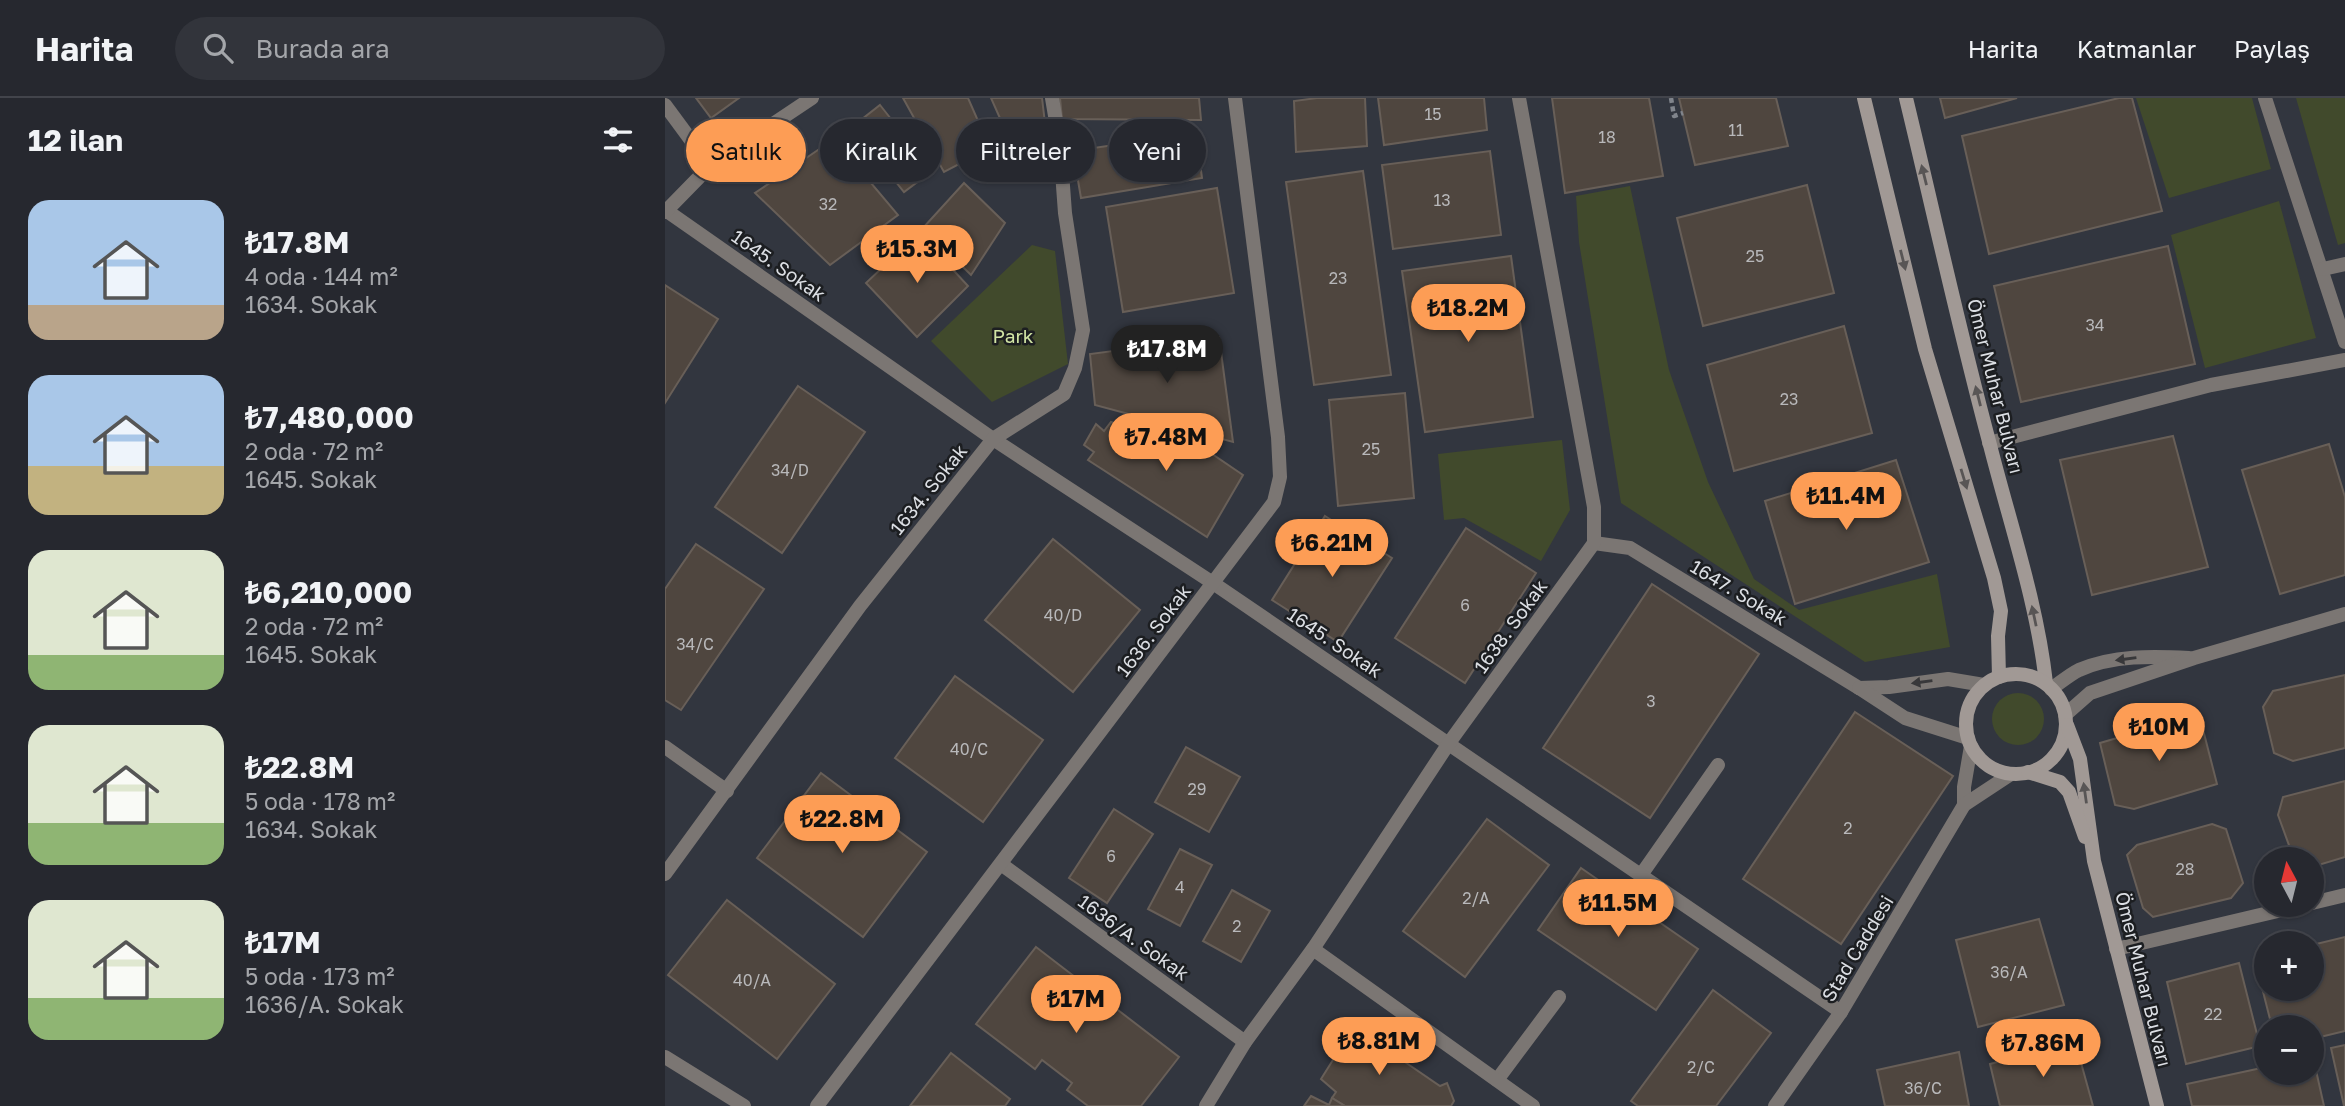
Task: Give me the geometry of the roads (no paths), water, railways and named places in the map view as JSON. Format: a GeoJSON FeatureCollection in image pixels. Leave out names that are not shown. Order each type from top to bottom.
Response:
{"type":"FeatureCollection","features":[{"type":"Feature","properties":{"kind":"main road"},"geometry":{"type":"LineString","coordinates":[[1864,98],[1925,349],[1994,578],[2001,611],[1998,636],[1999,677]]}},
{"type":"Feature","properties":{"kind":"main road","name":"Ömer Muhar Bulvarı"},"geometry":{"type":"LineString","coordinates":[[1906,98],[1989,443],[2030,594],[2049,686]]}},
{"type":"Feature","properties":{"kind":"main road"},"geometry":{"type":"LineString","coordinates":[[2066,720],[2063,741],[2056,755],[2043,766],[2028,772],[2011,774],[1994,769],[1981,760],[1969,742],[1966,730],[1967,713],[1973,698],[1984,685],[1999,677],[2015,674],[2031,676],[2049,686],[2061,702],[2080,759],[2094,861]]}},
{"type":"Feature","properties":{"kind":"main road"},"geometry":{"type":"LineString","coordinates":[[2028,772],[2060,782],[2069,792],[2094,861]]}},
{"type":"Feature","properties":{"kind":"main road","name":"Ömer Muhar Bulvarı"},"geometry":{"type":"LineString","coordinates":[[2094,861],[2157,1106]]}},
{"type":"Feature","properties":{"kind":"street"},"geometry":{"type":"LineString","coordinates":[[780,119],[812,98]]}},
{"type":"Feature","properties":{"kind":"street","name":"1634. Sokak"},"geometry":{"type":"LineString","coordinates":[[665,874],[860,606],[993,439],[1064,394],[1075,368],[1083,330],[1065,213],[1060,145],[1052,98]]}},
{"type":"Feature","properties":{"kind":"street","name":"1636. Sokak"},"geometry":{"type":"LineString","coordinates":[[817,1106],[1274,502],[1280,477],[1278,437],[1235,98]]}},
{"type":"Feature","properties":{"kind":"street"},"geometry":{"type":"LineString","coordinates":[[1518,98],[1594,507],[1594,543]]}},
{"type":"Feature","properties":{"kind":"street"},"geometry":{"type":"LineString","coordinates":[[2265,98],[2345,342]]}},
{"type":"Feature","properties":{"kind":"street"},"geometry":{"type":"LineString","coordinates":[[665,104],[686,133]]}},
{"type":"Feature","properties":{"kind":"street"},"geometry":{"type":"LineString","coordinates":[[666,212],[695,182]]}},
{"type":"Feature","properties":{"kind":"street","name":"1645. Sokak"},"geometry":{"type":"LineString","coordinates":[[666,212],[993,439],[1213,583],[1841,1012]]}},
{"type":"Feature","properties":{"kind":"street"},"geometry":{"type":"LineString","coordinates":[[2323,269],[2345,264]]}},
{"type":"Feature","properties":{"kind":"street"},"geometry":{"type":"LineString","coordinates":[[1989,443],[2211,385],[2345,360]]}},
{"type":"Feature","properties":{"kind":"street","name":"1647. Sokak"},"geometry":{"type":"LineString","coordinates":[[1594,543],[1630,548],[1905,718],[1969,742]]}},
{"type":"Feature","properties":{"kind":"street","name":"1638. Sokak"},"geometry":{"type":"LineString","coordinates":[[1206,1106],[1245,1042],[1313,949],[1449,743],[1594,543]]}},
{"type":"Feature","properties":{"kind":"street"},"geometry":{"type":"LineString","coordinates":[[2066,720],[2091,693],[2345,614]]}},
{"type":"Feature","properties":{"kind":"street"},"geometry":{"type":"LineString","coordinates":[[2049,686],[2078,671],[2102,663],[2158,656],[2194,659]]}},
{"type":"Feature","properties":{"kind":"street"},"geometry":{"type":"LineString","coordinates":[[1859,688],[1888,687],[1948,678],[1984,685]]}},
{"type":"Feature","properties":{"kind":"street"},"geometry":{"type":"LineString","coordinates":[[1964,805],[1969,742]]}},
{"type":"Feature","properties":{"kind":"street"},"geometry":{"type":"LineString","coordinates":[[665,747],[727,791]]}},
{"type":"Feature","properties":{"kind":"street"},"geometry":{"type":"LineString","coordinates":[[1641,875],[1718,765]]}},
{"type":"Feature","properties":{"kind":"street"},"geometry":{"type":"LineString","coordinates":[[1964,805],[2011,774]]}},
{"type":"Feature","properties":{"kind":"street","name":"Stad Caddesi"},"geometry":{"type":"LineString","coordinates":[[1775,1106],[1841,1012],[1964,805]]}},
{"type":"Feature","properties":{"kind":"street","name":"1636/A. Sokak"},"geometry":{"type":"LineString","coordinates":[[1001,864],[1245,1042]]}},
{"type":"Feature","properties":{"kind":"street"},"geometry":{"type":"LineString","coordinates":[[2324,900],[2345,895]]}},
{"type":"Feature","properties":{"kind":"street"},"geometry":{"type":"LineString","coordinates":[[2116,948],[2254,916]]}},
{"type":"Feature","properties":{"kind":"street"},"geometry":{"type":"LineString","coordinates":[[1313,949],[1533,1106]]}},
{"type":"Feature","properties":{"kind":"street"},"geometry":{"type":"LineString","coordinates":[[1497,1080],[1559,998]]}},
{"type":"Feature","properties":{"kind":"street"},"geometry":{"type":"LineString","coordinates":[[665,1057],[744,1106]]}},
{"type":"Feature","properties":{"kind":"park label","name":"Park"},"geometry":{"type":"Point","coordinates":[1013,335]}}]}
